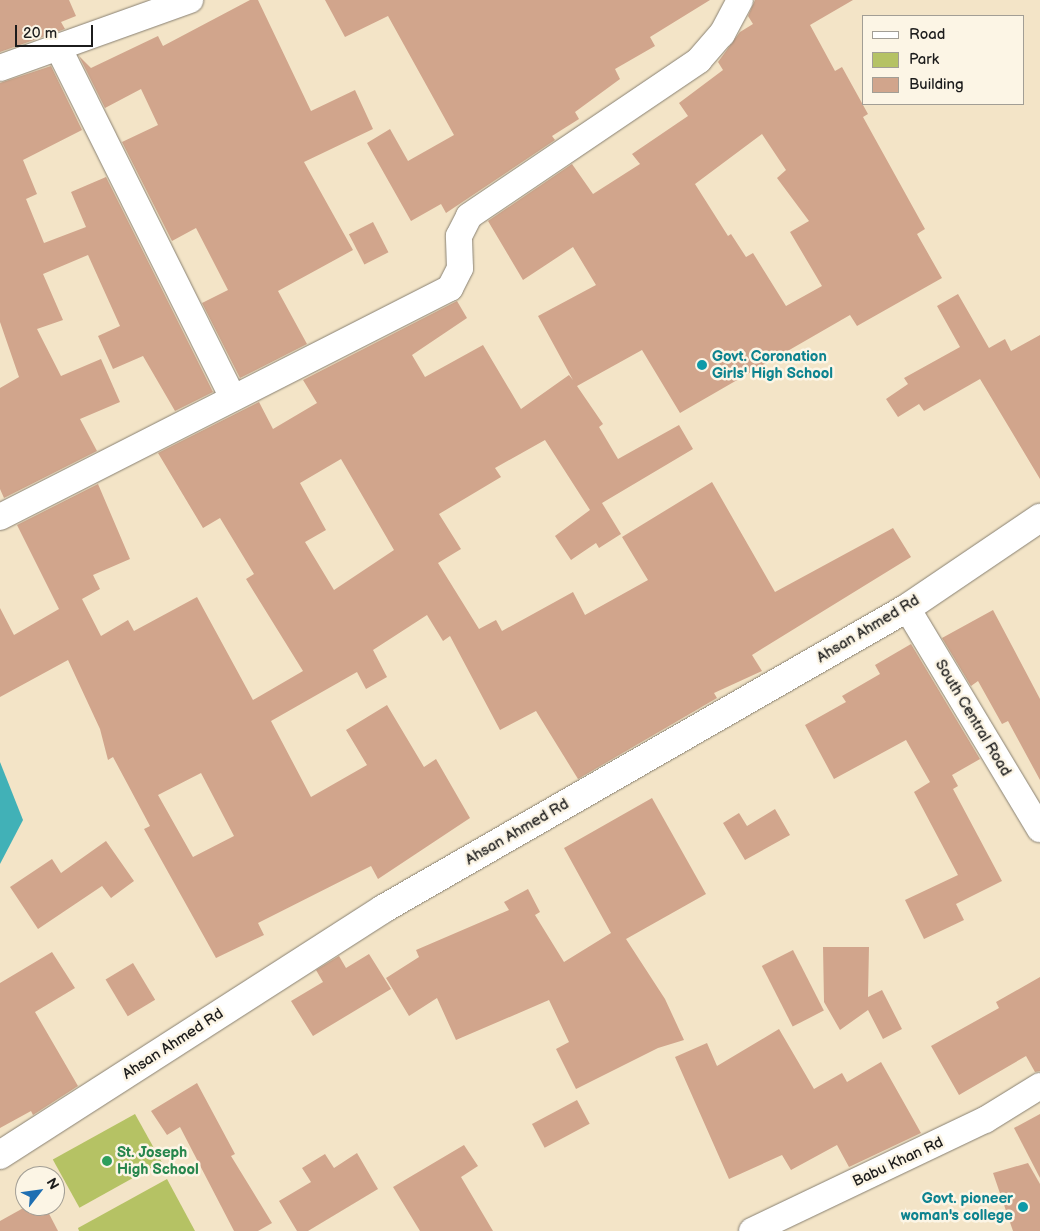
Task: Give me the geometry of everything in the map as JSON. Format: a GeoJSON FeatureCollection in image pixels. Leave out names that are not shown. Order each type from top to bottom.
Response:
{"type":"FeatureCollection","features":[{"type":"Feature","properties":{"kind":"main road","name":"Ahsan Ahmed Rd"},"geometry":{"type":"LineString","coordinates":[[0,1155],[383,909],[907,608],[1040,518]]}},
{"type":"Feature","properties":{"kind":"street"},"geometry":{"type":"LineString","coordinates":[[0,68],[190,0]]}},
{"type":"Feature","properties":{"kind":"street"},"geometry":{"type":"LineString","coordinates":[[0,517],[450,288],[460,268],[459,236],[469,216],[698,60],[722,34],[740,0]]}},
{"type":"Feature","properties":{"kind":"street"},"geometry":{"type":"LineString","coordinates":[[58,47],[232,398]]}},
{"type":"Feature","properties":{"kind":"street","name":"South Central Road"},"geometry":{"type":"LineString","coordinates":[[907,608],[1040,829]]}},
{"type":"Feature","properties":{"kind":"street","name":"Babu Khan Rd"},"geometry":{"type":"LineString","coordinates":[[752,1231],[985,1120],[1040,1086]]}},
{"type":"Feature","properties":{"kind":"green space","name":"St. Joseph High School"},"geometry":{"type":"Polygon","coordinates":[[[135,1114],[162,1162],[79,1208],[65,1182],[65,1166],[56,1166],[53,1160],[135,1114]]]}},
{"type":"Feature","properties":{"kind":"green space","name":"St. Joseph High School"},"geometry":{"type":"Polygon","coordinates":[[[167,1179],[195,1231],[79,1231],[78,1228],[167,1179]]]}},
{"type":"Feature","properties":{"kind":"water"},"geometry":{"type":"Polygon","coordinates":[[[0,762],[23,820],[0,864],[0,762]]]}},
{"type":"Feature","properties":{"kind":"building"},"geometry":{"type":"Polygon","coordinates":[[[0,0],[69,0],[76,16],[61,22],[65,29],[0,52],[0,0]]]}},
{"type":"Feature","properties":{"kind":"building"},"geometry":{"type":"Polygon","coordinates":[[[250,0],[258,0],[311,111],[355,90],[373,129],[304,162],[353,250],[278,291],[307,344],[240,378],[202,303],[228,290],[196,228],[172,241],[122,142],[158,125],[141,89],[105,108],[79,56],[91,68],[158,36],[163,46],[250,0]]]}},
{"type":"Feature","properties":{"kind":"building"},"geometry":{"type":"Polygon","coordinates":[[[325,0],[710,0],[650,37],[655,46],[615,69],[620,79],[575,112],[579,119],[552,136],[555,140],[446,213],[441,204],[411,221],[367,143],[390,129],[408,161],[454,135],[388,16],[345,37],[325,0]]]}},
{"type":"Feature","properties":{"kind":"building"},"geometry":{"type":"Polygon","coordinates":[[[755,0],[853,0],[810,25],[835,71],[842,67],[868,114],[863,117],[925,229],[917,234],[942,278],[857,326],[850,315],[680,413],[642,350],[577,386],[603,424],[599,427],[618,459],[679,425],[693,449],[602,503],[621,534],[599,548],[596,543],[571,560],[555,536],[590,510],[545,440],[495,468],[501,477],[439,514],[461,549],[438,563],[479,629],[496,620],[502,631],[573,592],[585,615],[648,580],[622,537],[712,482],[775,592],[893,528],[911,557],[752,655],[762,671],[714,693],[717,698],[578,779],[536,711],[500,730],[450,636],[443,641],[427,615],[373,650],[387,677],[366,689],[357,672],[271,721],[311,797],[367,765],[346,730],[387,705],[424,767],[436,759],[470,818],[378,879],[371,866],[258,923],[264,935],[216,958],[144,829],[150,826],[113,757],[108,760],[100,729],[68,660],[0,697],[0,608],[14,635],[59,609],[17,525],[98,484],[130,559],[93,575],[100,589],[82,599],[101,636],[128,620],[134,631],[197,597],[253,700],[303,671],[246,579],[254,574],[220,518],[203,528],[158,453],[259,402],[273,429],[317,403],[303,380],[457,301],[467,318],[412,355],[425,377],[483,345],[521,409],[569,375],[573,380],[538,316],[596,285],[573,247],[523,280],[488,221],[572,164],[593,194],[640,164],[632,154],[688,116],[679,103],[723,70],[718,62],[740,32],[753,24],[748,16],[755,0]],[[762,134],[695,184],[728,236],[731,234],[746,257],[753,253],[786,306],[822,286],[790,232],[809,221],[777,178],[786,170],[762,134]],[[341,459],[300,483],[326,530],[305,542],[334,590],[394,550],[341,459]],[[201,773],[158,795],[193,857],[234,836],[201,773]]]}},
{"type":"Feature","properties":{"kind":"building"},"geometry":{"type":"Polygon","coordinates":[[[51,66],[82,130],[23,160],[37,194],[26,199],[44,243],[86,227],[71,192],[106,177],[213,392],[175,411],[143,356],[113,369],[98,336],[120,326],[88,255],[43,274],[63,320],[37,329],[61,376],[101,359],[120,402],[80,419],[97,451],[4,498],[0,489],[0,388],[19,377],[0,322],[0,83],[51,66]]]}},
{"type":"Feature","properties":{"kind":"building"},"geometry":{"type":"Polygon","coordinates":[[[373,222],[388,252],[364,265],[349,234],[373,222]]]}},
{"type":"Feature","properties":{"kind":"building"},"geometry":{"type":"Polygon","coordinates":[[[958,294],[989,348],[1005,339],[1011,351],[1040,335],[1040,479],[980,379],[924,411],[919,404],[898,417],[886,399],[908,384],[904,378],[960,347],[937,306],[958,294]]]}},
{"type":"Feature","properties":{"kind":"building"},"geometry":{"type":"Polygon","coordinates":[[[993,610],[1040,699],[1040,780],[1008,721],[1002,724],[978,681],[971,686],[942,638],[993,610]]]}},
{"type":"Feature","properties":{"kind":"building"},"geometry":{"type":"Polygon","coordinates":[[[911,644],[980,759],[952,775],[958,786],[953,789],[1002,881],[956,904],[964,920],[924,939],[905,900],[958,875],[914,792],[930,782],[906,740],[834,779],[805,725],[846,702],[842,696],[880,674],[875,665],[911,644]]]}},
{"type":"Feature","properties":{"kind":"building"},"geometry":{"type":"Polygon","coordinates":[[[652,798],[706,894],[626,939],[665,999],[684,1040],[658,1048],[576,1089],[556,1049],[569,1042],[549,1000],[456,1040],[437,998],[409,1016],[386,978],[419,957],[416,950],[509,910],[504,902],[528,889],[540,912],[535,915],[564,962],[611,933],[564,848],[652,798]]]}},
{"type":"Feature","properties":{"kind":"building"},"geometry":{"type":"Polygon","coordinates":[[[775,809],[790,835],[745,860],[723,823],[739,813],[747,826],[775,809]]]}},
{"type":"Feature","properties":{"kind":"building"},"geometry":{"type":"Polygon","coordinates":[[[106,841],[134,881],[111,898],[102,886],[38,929],[10,887],[52,859],[61,873],[106,841]]]}},
{"type":"Feature","properties":{"kind":"building"},"geometry":{"type":"Polygon","coordinates":[[[823,947],[869,947],[868,997],[882,990],[902,1029],[883,1039],[868,1010],[840,1030],[824,1002],[823,947]]]}},
{"type":"Feature","properties":{"kind":"building"},"geometry":{"type":"Polygon","coordinates":[[[793,950],[824,1011],[793,1026],[762,966],[793,950]]]}},
{"type":"Feature","properties":{"kind":"building"},"geometry":{"type":"Polygon","coordinates":[[[52,952],[75,988],[35,1012],[78,1086],[33,1115],[31,1111],[0,1128],[0,983],[52,952]]]}},
{"type":"Feature","properties":{"kind":"building"},"geometry":{"type":"Polygon","coordinates":[[[369,954],[391,989],[313,1036],[291,1001],[323,982],[316,970],[339,956],[346,968],[369,954]]]}},
{"type":"Feature","properties":{"kind":"building"},"geometry":{"type":"Polygon","coordinates":[[[133,963],[155,1000],[128,1016],[106,979],[133,963]]]}},
{"type":"Feature","properties":{"kind":"building"},"geometry":{"type":"Polygon","coordinates":[[[1040,977],[1040,1071],[1035,1072],[1026,1056],[959,1095],[931,1046],[999,1008],[996,1002],[1040,977]]]}},
{"type":"Feature","properties":{"kind":"building"},"geometry":{"type":"Polygon","coordinates":[[[779,1029],[814,1089],[842,1073],[847,1082],[881,1062],[921,1133],[849,1167],[837,1145],[791,1170],[782,1155],[729,1179],[675,1057],[707,1043],[717,1066],[779,1029]]]}},
{"type":"Feature","properties":{"kind":"building"},"geometry":{"type":"Polygon","coordinates":[[[197,1083],[235,1154],[231,1156],[272,1223],[258,1231],[234,1231],[180,1127],[167,1135],[151,1111],[197,1083]]]}},
{"type":"Feature","properties":{"kind":"building"},"geometry":{"type":"Polygon","coordinates":[[[577,1100],[590,1124],[545,1148],[532,1124],[577,1100]]]}},
{"type":"Feature","properties":{"kind":"building"},"geometry":{"type":"Polygon","coordinates":[[[1040,1114],[1040,1178],[1014,1128],[1040,1114]]]}},
{"type":"Feature","properties":{"kind":"building"},"geometry":{"type":"Polygon","coordinates":[[[464,1145],[478,1166],[461,1177],[493,1231],[420,1231],[393,1187],[464,1145]]]}},
{"type":"Feature","properties":{"kind":"building"},"geometry":{"type":"Polygon","coordinates":[[[357,1153],[378,1189],[308,1231],[297,1231],[279,1201],[311,1182],[302,1168],[325,1154],[334,1168],[357,1153]]]}},
{"type":"Feature","properties":{"kind":"building","name":"Govt. pioneer woman's college"},"geometry":{"type":"Polygon","coordinates":[[[1028,1163],[1040,1184],[1040,1231],[1013,1231],[993,1173],[1028,1163]]]}},
{"type":"Feature","properties":{"kind":"building"},"geometry":{"type":"Polygon","coordinates":[[[15,1213],[15,1216],[50,1216],[58,1231],[0,1231],[0,1221],[15,1213]]]}},
{"type":"Feature","properties":{"kind":"place","name":"Govt. Coronation Girls' High School"},"geometry":{"type":"Point","coordinates":[702,365]}},
{"type":"Feature","properties":{"kind":"place","name":"St. Joseph High School"},"geometry":{"type":"Point","coordinates":[107,1161]}},
{"type":"Feature","properties":{"kind":"place","name":"Govt. pioneer woman's college"},"geometry":{"type":"Point","coordinates":[1023,1207]}}]}
